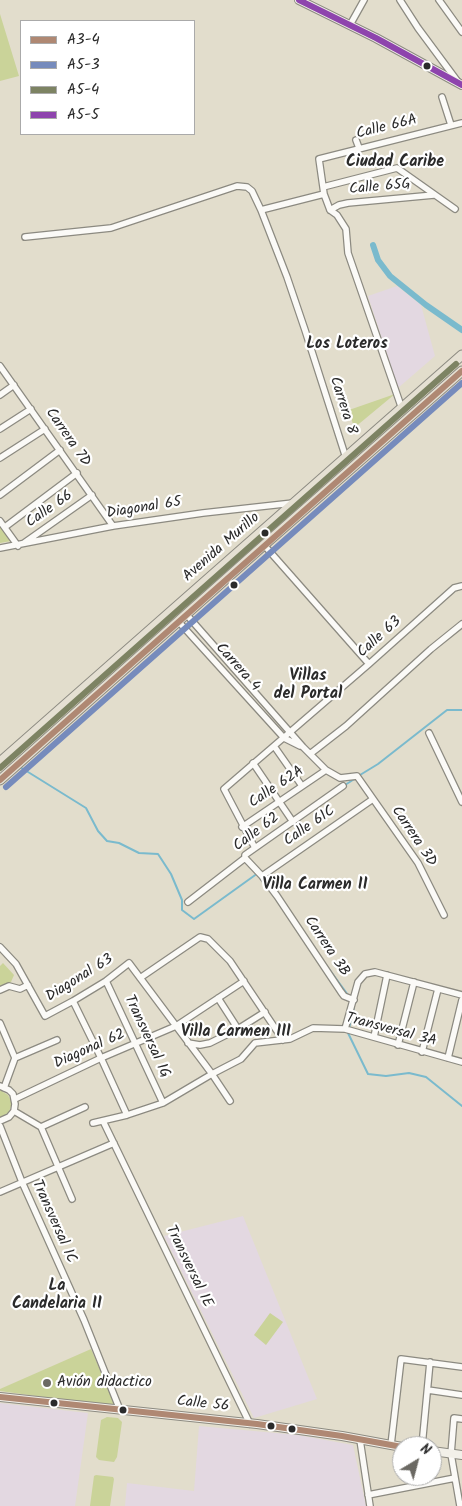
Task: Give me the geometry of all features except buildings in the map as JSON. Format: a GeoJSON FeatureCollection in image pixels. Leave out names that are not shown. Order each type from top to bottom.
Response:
{"type":"FeatureCollection","features":[{"type":"Feature","properties":{"kind":"main road"},"geometry":{"type":"LineString","coordinates":[[298,0],[376,38],[461,85]]}},
{"type":"Feature","properties":{"kind":"main road","name":"Avenida Murillo"},"geometry":{"type":"LineString","coordinates":[[0,762],[462,355]]}},
{"type":"Feature","properties":{"kind":"main road","name":"Avenida Murillo"},"geometry":{"type":"LineString","coordinates":[[0,780],[462,371]]}},
{"type":"Feature","properties":{"kind":"main road","name":"Calle 56"},"geometry":{"type":"LineString","coordinates":[[0,1397],[250,1424],[391,1445]]}},
{"type":"Feature","properties":{"kind":"main road"},"geometry":{"type":"LineString","coordinates":[[442,1453],[462,1455]]}},
{"type":"Feature","properties":{"kind":"street"},"geometry":{"type":"LineString","coordinates":[[350,25],[364,0]]}},
{"type":"Feature","properties":{"kind":"street"},"geometry":{"type":"LineString","coordinates":[[400,0],[418,28],[461,85]]}},
{"type":"Feature","properties":{"kind":"street"},"geometry":{"type":"LineString","coordinates":[[439,0],[462,32]]}},
{"type":"Feature","properties":{"kind":"street"},"geometry":{"type":"LineString","coordinates":[[442,97],[451,125]]}},
{"type":"Feature","properties":{"kind":"street","name":"Calle 66A"},"geometry":{"type":"LineString","coordinates":[[323,187],[319,159],[462,122]]}},
{"type":"Feature","properties":{"kind":"street"},"geometry":{"type":"LineString","coordinates":[[356,140],[359,148]]}},
{"type":"Feature","properties":{"kind":"street"},"geometry":{"type":"LineString","coordinates":[[402,409],[348,252],[346,229],[337,215],[330,210],[323,187],[397,168],[455,209]]}},
{"type":"Feature","properties":{"kind":"street","name":"Carrera 8"},"geometry":{"type":"LineString","coordinates":[[25,237],[111,228],[237,186],[247,187],[252,191],[261,210],[286,277],[346,458]]}},
{"type":"Feature","properties":{"kind":"street"},"geometry":{"type":"LineString","coordinates":[[261,210],[324,194]]}},
{"type":"Feature","properties":{"kind":"street","name":"Calle 65G"},"geometry":{"type":"LineString","coordinates":[[330,210],[348,203],[434,195]]}},
{"type":"Feature","properties":{"kind":"street","name":"Carrera 7D"},"geometry":{"type":"LineString","coordinates":[[0,366],[113,526]]}},
{"type":"Feature","properties":{"kind":"street"},"geometry":{"type":"LineString","coordinates":[[0,395],[14,385]]}},
{"type":"Feature","properties":{"kind":"street"},"geometry":{"type":"LineString","coordinates":[[0,429],[31,409]]}},
{"type":"Feature","properties":{"kind":"street"},"geometry":{"type":"LineString","coordinates":[[0,458],[45,429]]}},
{"type":"Feature","properties":{"kind":"street"},"geometry":{"type":"LineString","coordinates":[[0,495],[60,450]]}},
{"type":"Feature","properties":{"kind":"street"},"geometry":{"type":"LineString","coordinates":[[5,527],[76,473]]}},
{"type":"Feature","properties":{"kind":"street","name":"Calle 66"},"geometry":{"type":"LineString","coordinates":[[20,545],[92,495]]}},
{"type":"Feature","properties":{"kind":"street","name":"Diagonal 65"},"geometry":{"type":"LineString","coordinates":[[0,548],[113,526],[293,503]]}},
{"type":"Feature","properties":{"kind":"street"},"geometry":{"type":"LineString","coordinates":[[0,521],[20,545]]}},
{"type":"Feature","properties":{"kind":"street"},"geometry":{"type":"LineString","coordinates":[[264,545],[369,664]]}},
{"type":"Feature","properties":{"kind":"street","name":"Calle 63"},"geometry":{"type":"LineString","coordinates":[[242,827],[224,789],[454,588],[462,586]]}},
{"type":"Feature","properties":{"kind":"street","name":"Carrera 4"},"geometry":{"type":"LineString","coordinates":[[186,614],[290,733],[326,770],[340,778],[358,777]]}},
{"type":"Feature","properties":{"kind":"street","name":"Carrera 4"},"geometry":{"type":"LineString","coordinates":[[178,621],[284,738],[303,747]]}},
{"type":"Feature","properties":{"kind":"street"},"geometry":{"type":"LineString","coordinates":[[310,754],[346,726],[431,649],[462,624]]}},
{"type":"Feature","properties":{"kind":"street"},"geometry":{"type":"LineString","coordinates":[[205,651],[213,645]]}},
{"type":"Feature","properties":{"kind":"street"},"geometry":{"type":"LineString","coordinates":[[429,733],[462,802]]}},
{"type":"Feature","properties":{"kind":"street"},"geometry":{"type":"LineString","coordinates":[[274,746],[302,786]]}},
{"type":"Feature","properties":{"kind":"street"},"geometry":{"type":"LineString","coordinates":[[253,763],[293,822]]}},
{"type":"Feature","properties":{"kind":"street","name":"Calle 62A"},"geometry":{"type":"LineString","coordinates":[[242,827],[326,770]]}},
{"type":"Feature","properties":{"kind":"street","name":"Carrera 3D"},"geometry":{"type":"LineString","coordinates":[[358,777],[421,869],[444,915]]}},
{"type":"Feature","properties":{"kind":"street","name":"Calle 62"},"geometry":{"type":"LineString","coordinates":[[188,902],[245,858],[245,855],[343,786]]}},
{"type":"Feature","properties":{"kind":"street","name":"Calle 61C"},"geometry":{"type":"LineString","coordinates":[[262,876],[373,799]]}},
{"type":"Feature","properties":{"kind":"street"},"geometry":{"type":"LineString","coordinates":[[242,827],[255,848]]}},
{"type":"Feature","properties":{"kind":"street","name":"Carrera 3B"},"geometry":{"type":"LineString","coordinates":[[245,858],[277,896],[344,996],[354,1000]]}},
{"type":"Feature","properties":{"kind":"street"},"geometry":{"type":"LineString","coordinates":[[93,1124],[163,1103],[212,1074],[241,1059],[255,1043],[283,1040],[226,956],[208,939],[200,937],[140,978],[212,1074],[230,1102]]}},
{"type":"Feature","properties":{"kind":"street"},"geometry":{"type":"LineString","coordinates":[[0,947],[10,956],[28,985],[20,990],[9,986],[0,990]]}},
{"type":"Feature","properties":{"kind":"street","name":"Diagonal 63"},"geometry":{"type":"LineString","coordinates":[[28,985],[45,1016],[106,981],[129,963],[140,978]]}},
{"type":"Feature","properties":{"kind":"street"},"geometry":{"type":"LineString","coordinates":[[345,1029],[358,982],[365,974],[375,972],[462,995]]}},
{"type":"Feature","properties":{"kind":"street"},"geometry":{"type":"LineString","coordinates":[[374,1037],[387,975]]}},
{"type":"Feature","properties":{"kind":"street","name":"Transversal 1G"},"geometry":{"type":"LineString","coordinates":[[106,981],[163,1103]]}},
{"type":"Feature","properties":{"kind":"street","name":"Diagonal 62"},"geometry":{"type":"LineString","coordinates":[[15,1099],[101,1058],[176,1026],[244,981]]}},
{"type":"Feature","properties":{"kind":"street"},"geometry":{"type":"LineString","coordinates":[[398,1045],[414,982]]}},
{"type":"Feature","properties":{"kind":"street"},"geometry":{"type":"LineString","coordinates":[[422,1052],[438,989]]}},
{"type":"Feature","properties":{"kind":"street"},"geometry":{"type":"LineString","coordinates":[[218,998],[238,1029]]}},
{"type":"Feature","properties":{"kind":"street"},"geometry":{"type":"LineString","coordinates":[[448,1058],[462,1000]]}},
{"type":"Feature","properties":{"kind":"street"},"geometry":{"type":"LineString","coordinates":[[73,1001],[127,1115]]}},
{"type":"Feature","properties":{"kind":"street"},"geometry":{"type":"LineString","coordinates":[[188,1042],[200,1045],[210,1042],[238,1029],[265,1012]]}},
{"type":"Feature","properties":{"kind":"street"},"geometry":{"type":"LineString","coordinates":[[0,1022],[15,1058]]}},
{"type":"Feature","properties":{"kind":"street","name":"Transversal 3A"},"geometry":{"type":"LineString","coordinates":[[283,1040],[297,1037],[314,1028],[345,1029],[462,1062]]}},
{"type":"Feature","properties":{"kind":"street"},"geometry":{"type":"LineString","coordinates":[[0,1121],[9,1117],[14,1111],[15,1099],[12,1094],[2,1087],[15,1058],[57,1040]]}},
{"type":"Feature","properties":{"kind":"street"},"geometry":{"type":"LineString","coordinates":[[41,1126],[85,1107]]}},
{"type":"Feature","properties":{"kind":"street"},"geometry":{"type":"LineString","coordinates":[[14,1111],[41,1126],[72,1199]]}},
{"type":"Feature","properties":{"kind":"street","name":"Transversal 1E"},"geometry":{"type":"LineString","coordinates":[[103,1121],[250,1424]]}},
{"type":"Feature","properties":{"kind":"street","name":"Transversal 1C"},"geometry":{"type":"LineString","coordinates":[[0,1126],[22,1182],[84,1320],[120,1410]]}},
{"type":"Feature","properties":{"kind":"street"},"geometry":{"type":"LineString","coordinates":[[0,1192],[114,1143]]}},
{"type":"Feature","properties":{"kind":"street"},"geometry":{"type":"LineString","coordinates":[[391,1445],[401,1359],[462,1367]]}},
{"type":"Feature","properties":{"kind":"street"},"geometry":{"type":"LineString","coordinates":[[423,1436],[430,1362]]}},
{"type":"Feature","properties":{"kind":"street"},"geometry":{"type":"LineString","coordinates":[[428,1390],[462,1394]]}},
{"type":"Feature","properties":{"kind":"street"},"geometry":{"type":"LineString","coordinates":[[460,1506],[451,1454],[454,1418],[462,1418]]}},
{"type":"Feature","properties":{"kind":"street"},"geometry":{"type":"LineString","coordinates":[[360,1440],[370,1506]]}},
{"type":"Feature","properties":{"kind":"street"},"geometry":{"type":"LineString","coordinates":[[368,1495],[455,1478]]}},
{"type":"Feature","properties":{"kind":"shaded area"},"geometry":{"type":"Polygon","coordinates":[[[397,286],[421,305],[435,356],[398,388],[368,296],[397,286]]]}},
{"type":"Feature","properties":{"kind":"shaded area"},"geometry":{"type":"Polygon","coordinates":[[[243,1216],[317,1399],[254,1418],[164,1236],[243,1216]]]}},
{"type":"Feature","properties":{"kind":"shaded area"},"geometry":{"type":"Polygon","coordinates":[[[0,1403],[88,1413],[75,1506],[0,1506],[0,1403]]]}},
{"type":"Feature","properties":{"kind":"shaded area"},"geometry":{"type":"Polygon","coordinates":[[[199,1426],[298,1435],[353,1445],[366,1506],[125,1506],[127,1483],[194,1491],[199,1426]]]}},
{"type":"Feature","properties":{"kind":"green space"},"geometry":{"type":"Polygon","coordinates":[[[0,14],[19,76],[0,81],[0,14]]]}},
{"type":"Feature","properties":{"kind":"green space"},"geometry":{"type":"Polygon","coordinates":[[[395,394],[354,428],[349,410],[395,394]]]}},
{"type":"Feature","properties":{"kind":"green space"},"geometry":{"type":"Polygon","coordinates":[[[0,524],[11,541],[0,543],[0,524]]]}},
{"type":"Feature","properties":{"kind":"green space"},"geometry":{"type":"Polygon","coordinates":[[[3,963],[14,975],[11,982],[0,988],[0,966],[3,963]]]}},
{"type":"Feature","properties":{"kind":"green space"},"geometry":{"type":"Polygon","coordinates":[[[0,1090],[8,1095],[12,1103],[9,1112],[0,1118],[0,1090]]]}},
{"type":"Feature","properties":{"kind":"green space"},"geometry":{"type":"Polygon","coordinates":[[[270,1313],[283,1322],[266,1345],[254,1335],[270,1313]]]}},
{"type":"Feature","properties":{"kind":"green space"},"geometry":{"type":"Polygon","coordinates":[[[91,1349],[116,1407],[0,1391],[0,1389],[91,1349]]]}},
{"type":"Feature","properties":{"kind":"green space"},"geometry":{"type":"Polygon","coordinates":[[[107,1417],[118,1418],[122,1422],[117,1457],[114,1462],[99,1460],[96,1457],[101,1420],[107,1417]]]}},
{"type":"Feature","properties":{"kind":"green space"},"geometry":{"type":"Polygon","coordinates":[[[94,1476],[113,1477],[114,1479],[110,1506],[90,1506],[94,1476]]]}},
{"type":"Feature","properties":{"kind":"waterway"},"geometry":{"type":"LineString","coordinates":[[373,245],[378,260],[390,276],[426,305],[462,330]]}},
{"type":"Feature","properties":{"kind":"waterway"},"geometry":{"type":"LineString","coordinates":[[360,775],[378,764],[447,710],[462,710]]}},
{"type":"Feature","properties":{"kind":"waterway"},"geometry":{"type":"LineString","coordinates":[[20,767],[86,808],[98,831],[107,841],[119,843],[139,853],[158,854],[171,874],[182,900],[182,910],[194,919],[258,873]]}},
{"type":"Feature","properties":{"kind":"waterway"},"geometry":{"type":"LineString","coordinates":[[345,785],[356,778]]}},
{"type":"Feature","properties":{"kind":"waterway"},"geometry":{"type":"LineString","coordinates":[[326,965],[348,995]]}},
{"type":"Feature","properties":{"kind":"waterway"},"geometry":{"type":"LineString","coordinates":[[354,1007],[348,1033],[368,1074],[386,1076],[409,1073],[426,1077],[462,1106]]}},
{"type":"Feature","properties":{"kind":"transit line","name":"A5-5"},"geometry":{"type":"LineString","coordinates":[[299,0],[376,38],[462,85]]}},
{"type":"Feature","properties":{"kind":"transit line","name":"A5-4"},"geometry":{"type":"LineString","coordinates":[[0,768],[456,364]]}},
{"type":"Feature","properties":{"kind":"transit line","name":"A3-4"},"geometry":{"type":"LineString","coordinates":[[0,780],[462,371]]}},
{"type":"Feature","properties":{"kind":"transit line","name":"A5-3"},"geometry":{"type":"LineString","coordinates":[[6,787],[462,383]]}},
{"type":"Feature","properties":{"kind":"transit line","name":"A3-4"},"geometry":{"type":"LineString","coordinates":[[0,1397],[257,1424],[392,1445]]}},
{"type":"Feature","properties":{"kind":"place","name":"Avión didactico"},"geometry":{"type":"Point","coordinates":[47,1383]}},
{"type":"Feature","properties":{"kind":"district","name":"Ciudad Caribe"},"geometry":{"type":"Point","coordinates":[395,163]}},
{"type":"Feature","properties":{"kind":"district","name":"Los Loteros"},"geometry":{"type":"Point","coordinates":[347,345]}},
{"type":"Feature","properties":{"kind":"district","name":"Villas del Portal"},"geometry":{"type":"Point","coordinates":[308,686]}},
{"type":"Feature","properties":{"kind":"district","name":"Villa Carmen II"},"geometry":{"type":"Point","coordinates":[315,886]}},
{"type":"Feature","properties":{"kind":"district","name":"Villa Carmen III"},"geometry":{"type":"Point","coordinates":[236,1033]}},
{"type":"Feature","properties":{"kind":"district","name":"La Candelaria II"},"geometry":{"type":"Point","coordinates":[57,1296]}}]}
